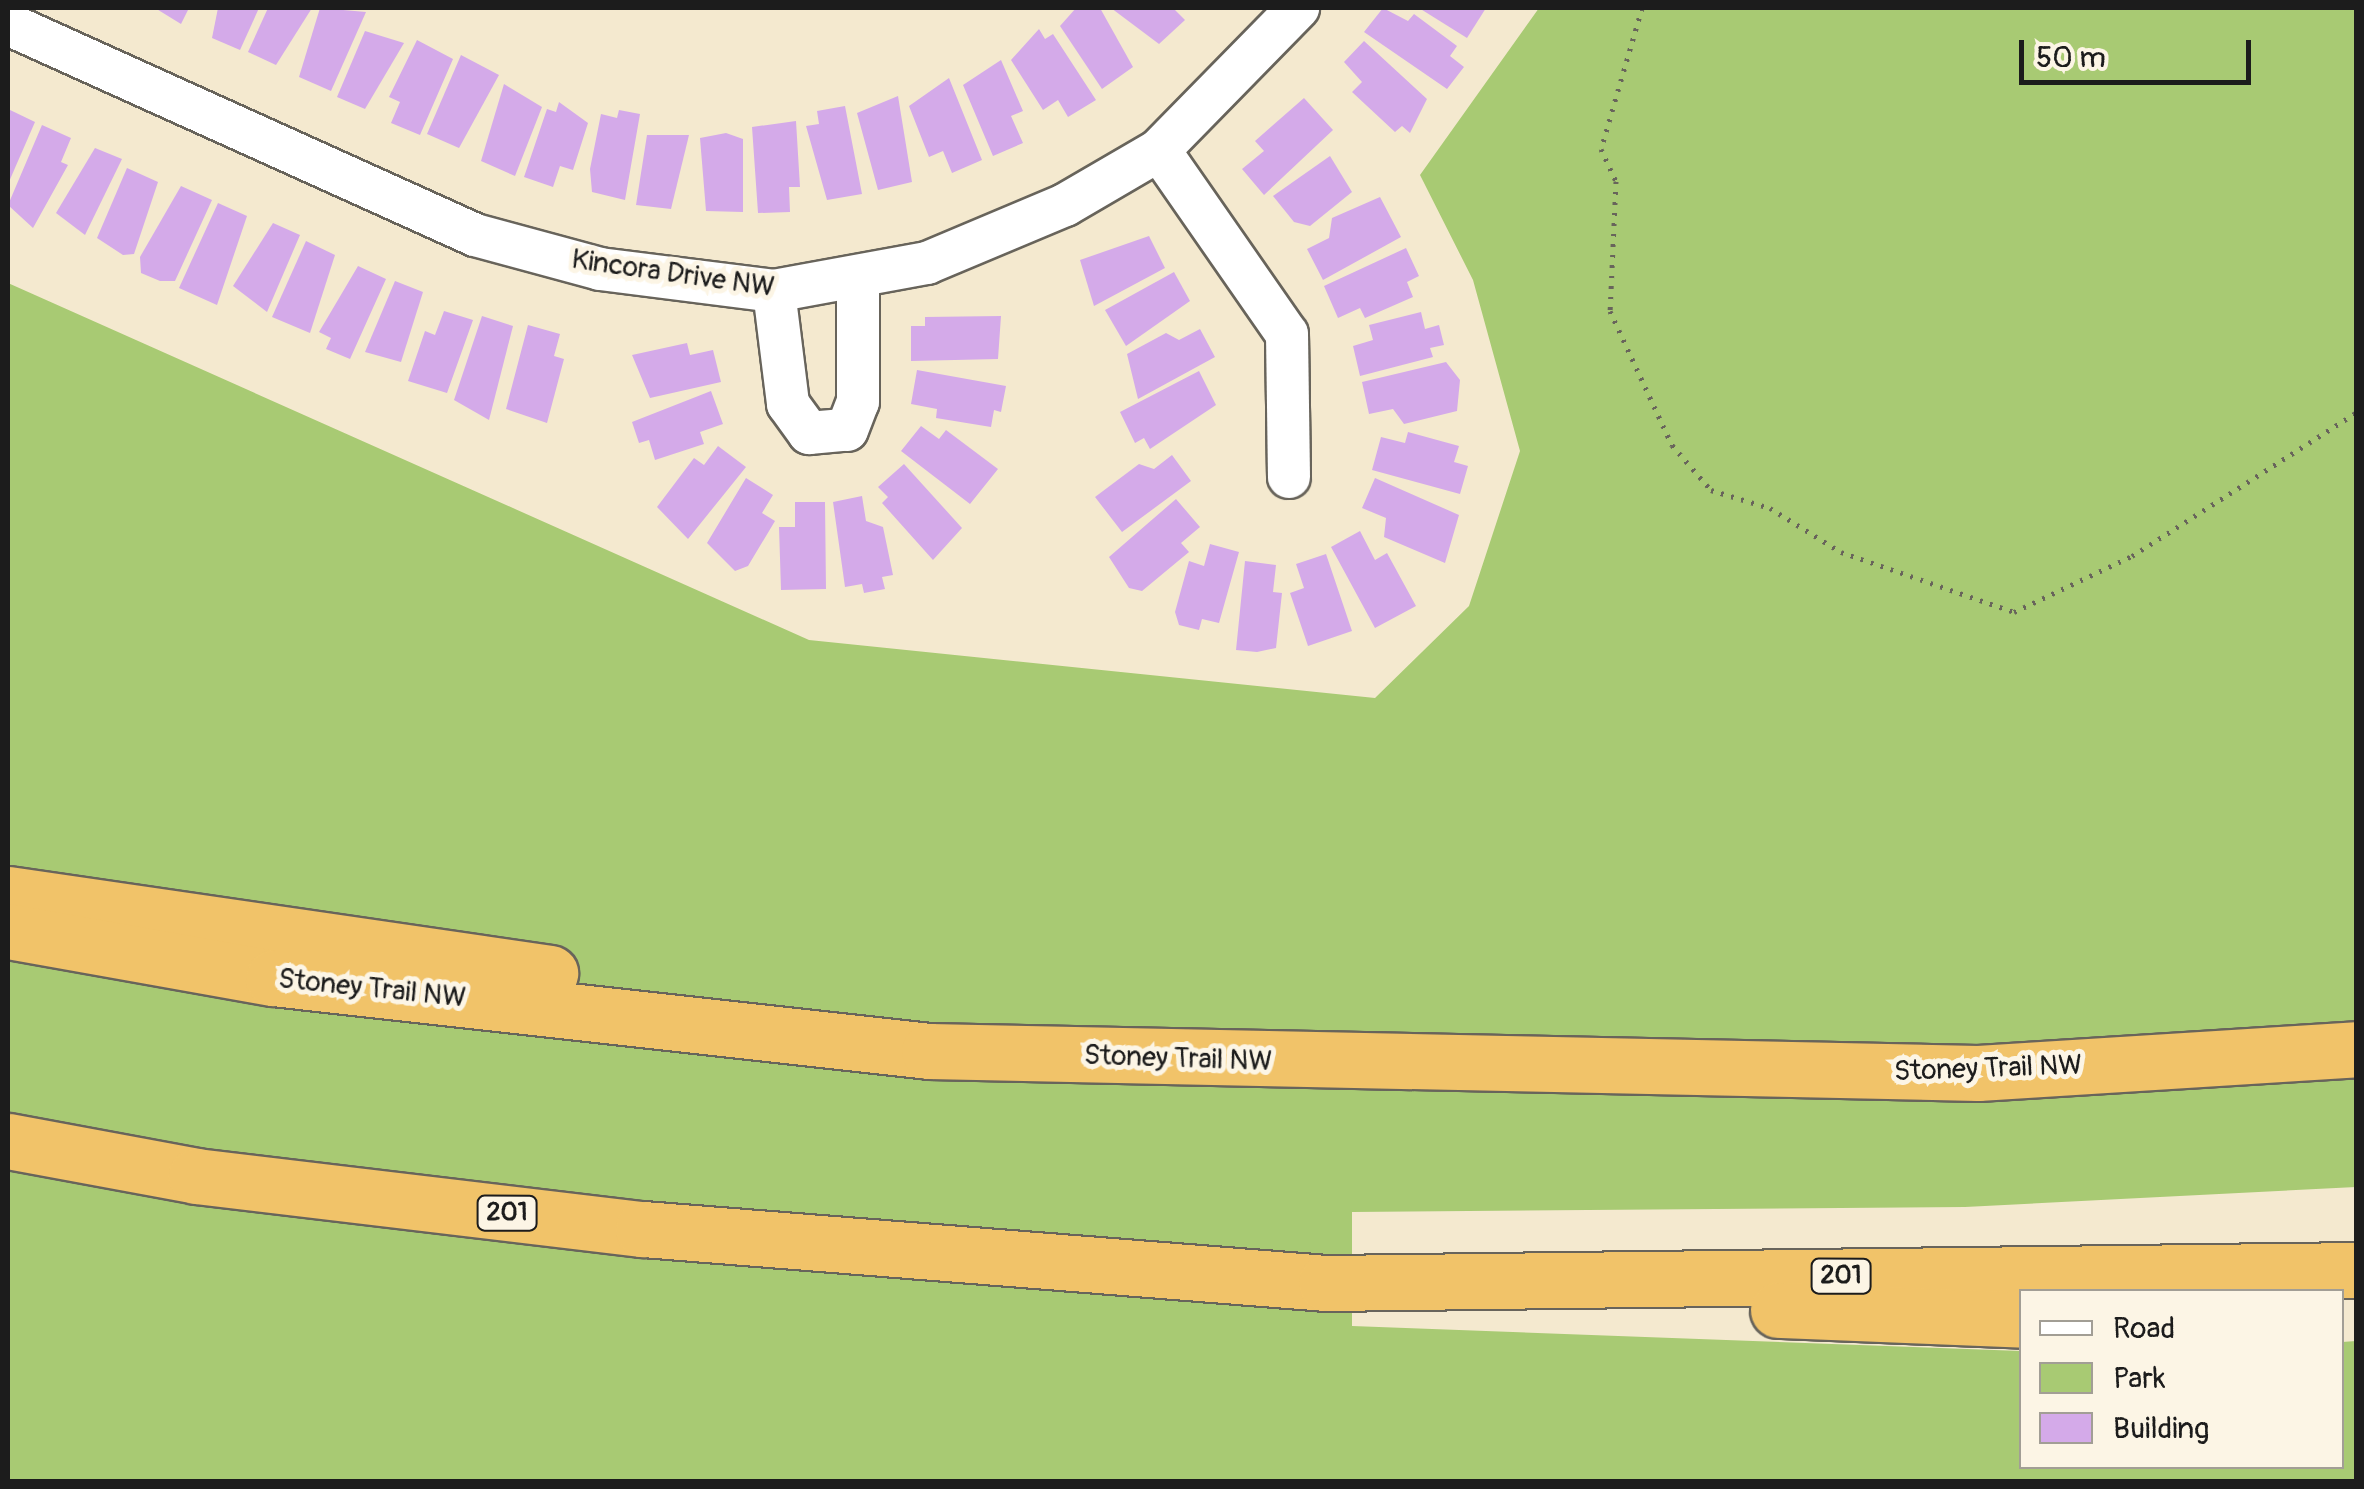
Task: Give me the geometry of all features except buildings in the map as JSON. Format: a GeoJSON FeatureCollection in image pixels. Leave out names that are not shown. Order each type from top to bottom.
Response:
{"type":"FeatureCollection","features":[{"type":"Feature","properties":{"kind":"highway"},"geometry":{"type":"LineString","coordinates":[[8,894],[771,1005],[929,1051]]}},
{"type":"Feature","properties":{"kind":"highway","name":"Stoney Trail NW"},"geometry":{"type":"LineString","coordinates":[[8,931],[273,978],[929,1051],[1978,1073],[2356,1049]]}},
{"type":"Feature","properties":{"kind":"highway"},"geometry":{"type":"LineString","coordinates":[[1978,1073],[2356,1017]]}},
{"type":"Feature","properties":{"kind":"highway","name":"201"},"geometry":{"type":"LineString","coordinates":[[8,1141],[196,1176],[643,1229],[1326,1283],[2356,1270]]}},
{"type":"Feature","properties":{"kind":"highway"},"geometry":{"type":"LineString","coordinates":[[1326,1283],[2019,1320]]}},
{"type":"Feature","properties":{"kind":"street","name":"Kincora Drive NW"},"geometry":{"type":"LineString","coordinates":[[8,24],[475,235],[600,269],[774,291],[858,279],[927,262],[1064,205],[1159,150],[1298,8]]}},
{"type":"Feature","properties":{"kind":"street"},"geometry":{"type":"LineString","coordinates":[[1159,150],[1287,334],[1288,477]]}},
{"type":"Feature","properties":{"kind":"street"},"geometry":{"type":"LineString","coordinates":[[774,291],[788,404],[808,433],[847,430],[858,402],[858,279]]}},
{"type":"Feature","properties":{"kind":"path"},"geometry":{"type":"LineString","coordinates":[[1642,8],[1601,149],[1616,181],[1610,311],[1672,445],[1711,490],[1770,508],[1841,552],[2014,612],[2132,556],[2356,413]]}},
{"type":"Feature","properties":{"kind":"green space"},"geometry":{"type":"Polygon","coordinates":[[[1539,8],[2356,8],[2356,1187],[1965,1207],[1352,1212],[1352,1326],[2019,1351],[2019,1469],[2344,1469],[2344,1342],[2356,1341],[2356,1481],[8,1482],[8,283],[809,640],[1375,698],[1469,606],[1520,451],[1473,280],[1420,175],[1539,8]]]}}]}
